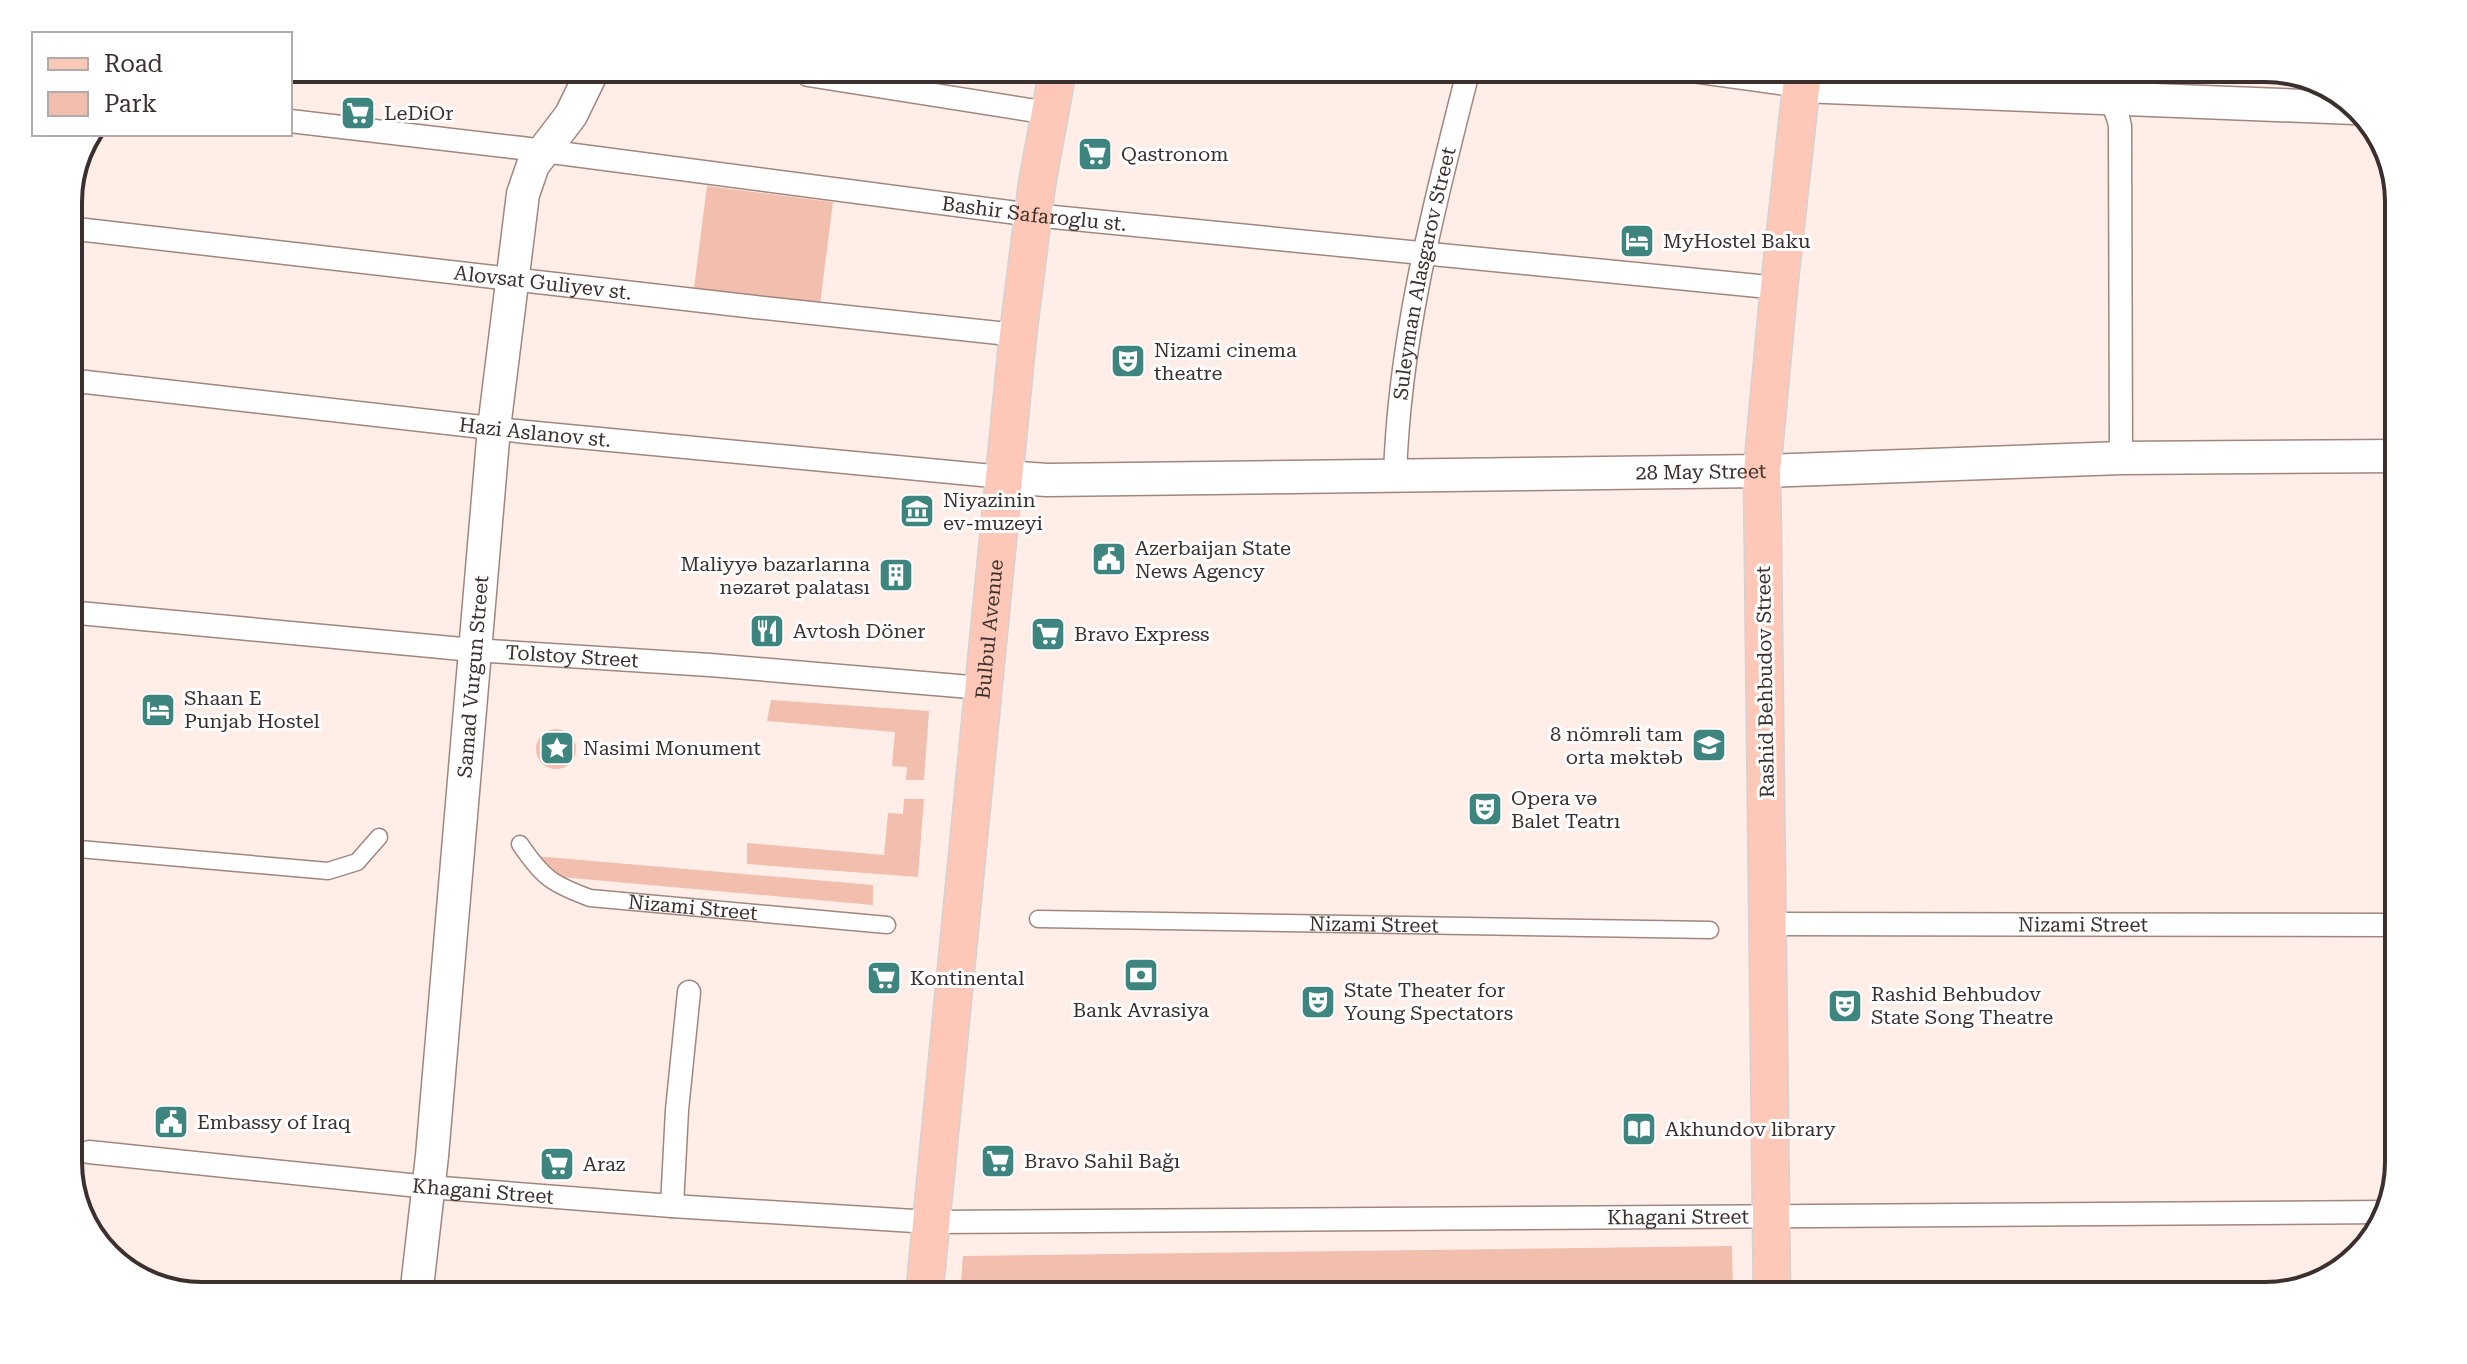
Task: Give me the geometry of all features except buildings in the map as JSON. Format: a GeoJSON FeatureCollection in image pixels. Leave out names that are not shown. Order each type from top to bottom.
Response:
{"type":"FeatureCollection","features":[{"type":"Feature","properties":{"kind":"main road","name":"Samad Vurgun Street"},"geometry":{"type":"LineString","coordinates":[[418,1282],[429,1187],[494,428],[523,194],[542,151],[571,115],[587,82]]}},
{"type":"Feature","properties":{"kind":"main road","name":"Bulbul Avenue"},"geometry":{"type":"LineString","coordinates":[[918,1230],[934,1185],[1018,335],[1033,215],[1055,82]]}},
{"type":"Feature","properties":{"kind":"main road","name":"Rashid Behbudov Street"},"geometry":{"type":"LineString","coordinates":[[1772,1282],[1762,471],[1802,82]]}},
{"type":"Feature","properties":{"kind":"main road"},"geometry":{"type":"LineString","coordinates":[[1864,82],[2110,98],[2338,107]]}},
{"type":"Feature","properties":{"kind":"main road","name":"28 May Street"},"geometry":{"type":"LineString","coordinates":[[1003,477],[1047,480],[1395,477],[1762,471],[2121,458],[2385,456]]}},
{"type":"Feature","properties":{"kind":"main road"},"geometry":{"type":"LineString","coordinates":[[918,1230],[923,1282]]}},
{"type":"Feature","properties":{"kind":"street"},"geometry":{"type":"LineString","coordinates":[[852,82],[1049,113]]}},
{"type":"Feature","properties":{"kind":"street","name":"Suleyman Alasgarov Street"},"geometry":{"type":"LineString","coordinates":[[1395,477],[1399,396],[1423,253],[1466,82]]}},
{"type":"Feature","properties":{"kind":"street"},"geometry":{"type":"LineString","coordinates":[[2100,82],[2116,107],[2120,126],[2121,458]]}},
{"type":"Feature","properties":{"kind":"street","name":"Bashir Safaroglu st."},"geometry":{"type":"LineString","coordinates":[[292,121],[1033,215],[1779,288]]}},
{"type":"Feature","properties":{"kind":"street","name":"Alovsat Guliyev st."},"geometry":{"type":"LineString","coordinates":[[82,230],[1018,335]]}},
{"type":"Feature","properties":{"kind":"street","name":"Hazi Aslanov st."},"geometry":{"type":"LineString","coordinates":[[82,382],[494,428],[1003,477]]}},
{"type":"Feature","properties":{"kind":"street","name":"Tolstoy Street"},"geometry":{"type":"LineString","coordinates":[[82,613],[473,650],[710,665],[982,688]]}},
{"type":"Feature","properties":{"kind":"street"},"geometry":{"type":"LineString","coordinates":[[82,849],[328,871],[357,862],[379,837]]}},
{"type":"Feature","properties":{"kind":"street","name":"Nizami Street"},"geometry":{"type":"LineString","coordinates":[[520,844],[538,871],[558,887],[590,898],[887,925]]}},
{"type":"Feature","properties":{"kind":"street","name":"Nizami Street"},"geometry":{"type":"LineString","coordinates":[[1038,919],[1710,930]]}},
{"type":"Feature","properties":{"kind":"street","name":"Nizami Street"},"geometry":{"type":"LineString","coordinates":[[1769,924],[2385,925]]}},
{"type":"Feature","properties":{"kind":"street"},"geometry":{"type":"LineString","coordinates":[[672,1206],[677,1110],[689,992]]}},
{"type":"Feature","properties":{"kind":"street","name":"Khagani Street"},"geometry":{"type":"LineString","coordinates":[[82,1151],[429,1187],[918,1230],[971,1223],[2374,1212]]}},
{"type":"Feature","properties":{"kind":"green space"},"geometry":{"type":"Polygon","coordinates":[[[707,186],[833,202],[820,304],[694,288],[707,186]]]}},
{"type":"Feature","properties":{"kind":"green space"},"geometry":{"type":"Polygon","coordinates":[[[771,700],[929,711],[924,780],[906,780],[907,767],[892,766],[895,732],[767,721],[771,700]]]}},
{"type":"Feature","properties":{"kind":"green space"},"geometry":{"type":"Polygon","coordinates":[[[556,729],[570,735],[576,749],[570,763],[556,769],[542,763],[536,749],[542,735],[556,729]]]}},
{"type":"Feature","properties":{"kind":"green space"},"geometry":{"type":"Polygon","coordinates":[[[904,799],[924,799],[918,877],[747,864],[747,843],[884,855],[888,813],[903,814],[904,799]]]}},
{"type":"Feature","properties":{"kind":"green space"},"geometry":{"type":"Polygon","coordinates":[[[535,856],[873,885],[873,905],[561,877],[535,856]]]}},
{"type":"Feature","properties":{"kind":"green space"},"geometry":{"type":"Polygon","coordinates":[[[1732,1246],[1733,1282],[961,1282],[963,1256],[1732,1246]]]}},
{"type":"Feature","properties":{"kind":"place","name":"LeDiOr"},"geometry":{"type":"Point","coordinates":[358,113]}},
{"type":"Feature","properties":{"kind":"place","name":"Qastronom"},"geometry":{"type":"Point","coordinates":[1095,154]}},
{"type":"Feature","properties":{"kind":"place","name":"MyHostel Baku"},"geometry":{"type":"Point","coordinates":[1637,241]}},
{"type":"Feature","properties":{"kind":"place","name":"Nizami cinema theatre"},"geometry":{"type":"Point","coordinates":[1128,361]}},
{"type":"Feature","properties":{"kind":"place","name":"Niyazinin ev-muzeyi"},"geometry":{"type":"Point","coordinates":[917,511]}},
{"type":"Feature","properties":{"kind":"place","name":"Azerbaijan State News Agency"},"geometry":{"type":"Point","coordinates":[1109,559]}},
{"type":"Feature","properties":{"kind":"place","name":"Maliyyə bazarlarına nəzarət palatası"},"geometry":{"type":"Point","coordinates":[896,575]}},
{"type":"Feature","properties":{"kind":"place","name":"Avtosh Döner"},"geometry":{"type":"Point","coordinates":[767,631]}},
{"type":"Feature","properties":{"kind":"place","name":"Bravo Express"},"geometry":{"type":"Point","coordinates":[1048,634]}},
{"type":"Feature","properties":{"kind":"place","name":"Shaan E Punjab Hostel"},"geometry":{"type":"Point","coordinates":[158,710]}},
{"type":"Feature","properties":{"kind":"place","name":"8 nömrəli tam orta məktəb"},"geometry":{"type":"Point","coordinates":[1709,745]}},
{"type":"Feature","properties":{"kind":"place","name":"Nasimi Monument"},"geometry":{"type":"Point","coordinates":[557,748]}},
{"type":"Feature","properties":{"kind":"place","name":"Opera və Balet Teatrı"},"geometry":{"type":"Point","coordinates":[1485,809]}},
{"type":"Feature","properties":{"kind":"place","name":"Bank Avrasiya"},"geometry":{"type":"Point","coordinates":[1141,975]}},
{"type":"Feature","properties":{"kind":"place","name":"Kontinental"},"geometry":{"type":"Point","coordinates":[884,978]}},
{"type":"Feature","properties":{"kind":"place","name":"State Theater for Young Spectators"},"geometry":{"type":"Point","coordinates":[1318,1002]}},
{"type":"Feature","properties":{"kind":"place","name":"Rashid Behbudov State Song Theatre"},"geometry":{"type":"Point","coordinates":[1845,1006]}},
{"type":"Feature","properties":{"kind":"place","name":"Embassy of Iraq"},"geometry":{"type":"Point","coordinates":[171,1122]}},
{"type":"Feature","properties":{"kind":"place","name":"Akhundov library"},"geometry":{"type":"Point","coordinates":[1639,1129]}},
{"type":"Feature","properties":{"kind":"place","name":"Bravo Sahil Bağı"},"geometry":{"type":"Point","coordinates":[998,1161]}},
{"type":"Feature","properties":{"kind":"place","name":"Araz"},"geometry":{"type":"Point","coordinates":[557,1164]}}]}
